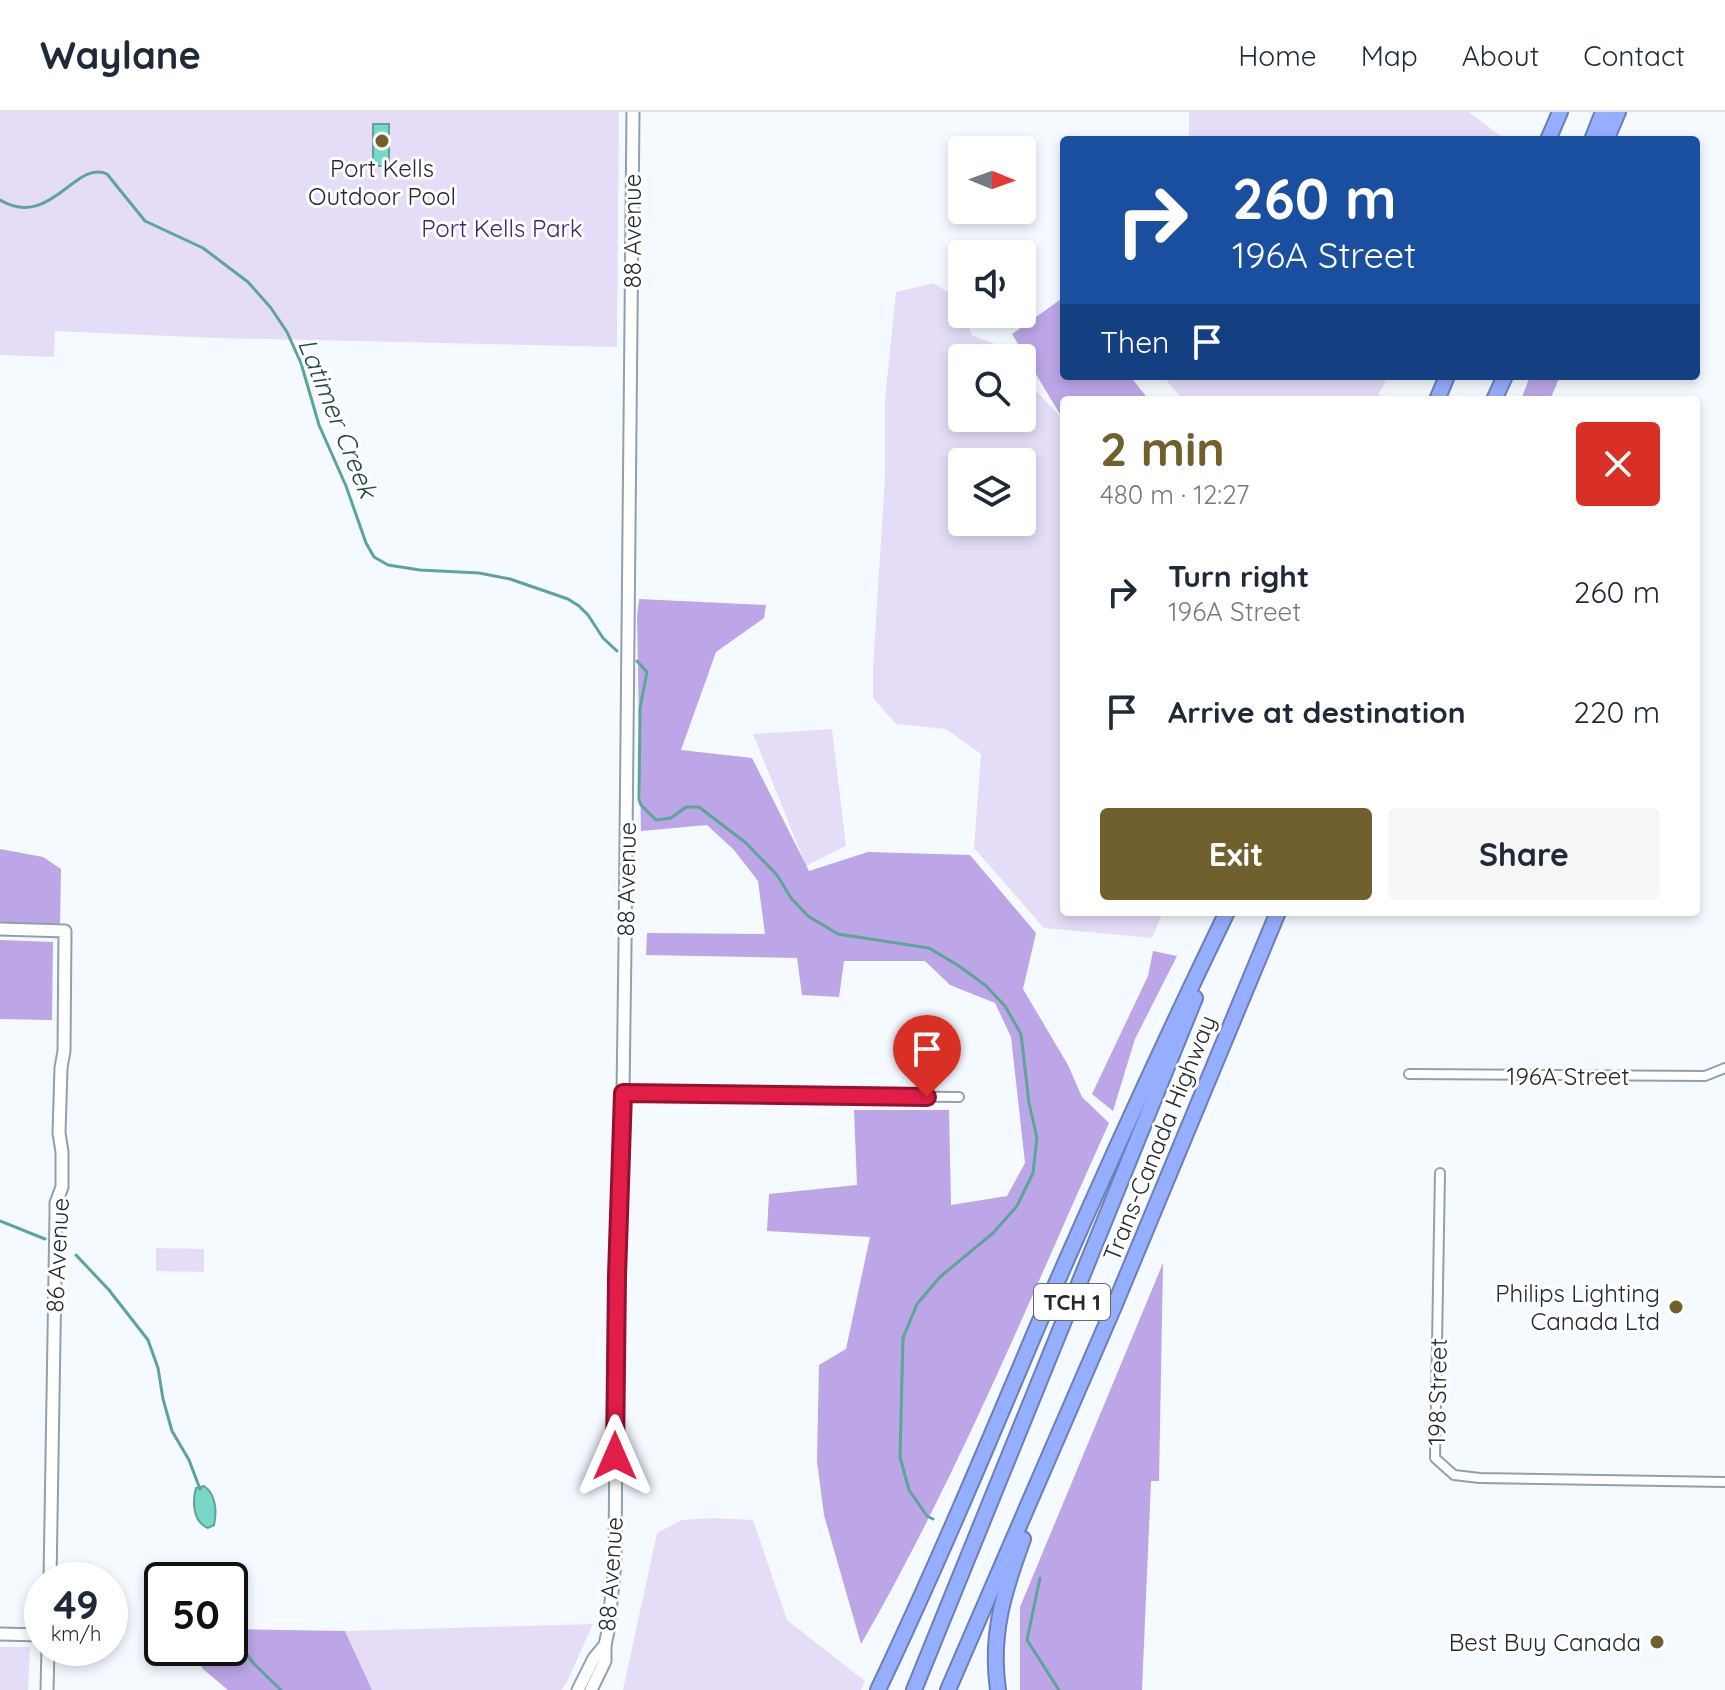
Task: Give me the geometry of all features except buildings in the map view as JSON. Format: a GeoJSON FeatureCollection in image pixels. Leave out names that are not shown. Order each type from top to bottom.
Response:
{"type":"FeatureCollection","features":[{"type":"Feature","properties":{"kind":"highway"},"geometry":{"type":"LineString","coordinates":[[1550,136],[1560,112]]}},
{"type":"Feature","properties":{"kind":"highway"},"geometry":{"type":"LineString","coordinates":[[1594,136],[1603,112]]}},
{"type":"Feature","properties":{"kind":"highway"},"geometry":{"type":"LineString","coordinates":[[1608,136],[1618,112]]}},
{"type":"Feature","properties":{"kind":"highway"},"geometry":{"type":"LineString","coordinates":[[878,1690],[1161,1048],[1226,916]]}},
{"type":"Feature","properties":{"kind":"highway","name":"Trans-Canada Highway"},"geometry":{"type":"LineString","coordinates":[[914,1690],[1226,916]]}},
{"type":"Feature","properties":{"kind":"highway","name":"Trans-Canada Highway"},"geometry":{"type":"LineString","coordinates":[[948,1690],[1073,1403],[1276,916]]}},
{"type":"Feature","properties":{"kind":"highway"},"geometry":{"type":"LineString","coordinates":[[998,1690],[995,1645],[1006,1586],[1073,1403]]}},
{"type":"Feature","properties":{"kind":"main road","name":"88 Avenue"},"geometry":{"type":"LineString","coordinates":[[605,1645],[615,1563],[633,112]]}},
{"type":"Feature","properties":{"kind":"main road","name":"86 Avenue"},"geometry":{"type":"LineString","coordinates":[[0,929],[65,931],[64,1051],[59,1133],[62,1182],[56,1203],[54,1266],[50,1562]]}},
{"type":"Feature","properties":{"kind":"main road"},"geometry":{"type":"LineString","coordinates":[[0,1634],[24,1635]]}},
{"type":"Feature","properties":{"kind":"main road"},"geometry":{"type":"LineString","coordinates":[[578,1690],[594,1658],[605,1645]]}},
{"type":"Feature","properties":{"kind":"main road"},"geometry":{"type":"LineString","coordinates":[[591,1690],[605,1661],[605,1645]]}},
{"type":"Feature","properties":{"kind":"main road"},"geometry":{"type":"LineString","coordinates":[[47,1690],[48,1666]]}},
{"type":"Feature","properties":{"kind":"street","name":"196A Street"},"geometry":{"type":"LineString","coordinates":[[1409,1074],[1705,1076],[1725,1068]]}},
{"type":"Feature","properties":{"kind":"street"},"geometry":{"type":"LineString","coordinates":[[623,1093],[959,1097]]}},
{"type":"Feature","properties":{"kind":"street","name":"198 Street"},"geometry":{"type":"LineString","coordinates":[[1440,1173],[1435,1458],[1454,1475],[1480,1478],[1725,1482]]}},
{"type":"Feature","properties":{"kind":"green space","name":"Port Kells Park"},"geometry":{"type":"Polygon","coordinates":[[[0,112],[619,112],[617,347],[55,331],[54,357],[0,355],[0,112]]]}},
{"type":"Feature","properties":{"kind":"green space"},"geometry":{"type":"Polygon","coordinates":[[[1189,112],[1469,112],[1501,136],[1189,136],[1189,112]]]}},
{"type":"Feature","properties":{"kind":"green space"},"geometry":{"type":"Polygon","coordinates":[[[934,283],[948,293],[948,328],[969,328],[973,336],[994,344],[948,344],[948,432],[1036,432],[1036,391],[1060,416],[1060,916],[1161,916],[1152,938],[1044,928],[974,848],[981,754],[946,729],[896,724],[873,698],[885,478],[885,400],[896,292],[934,283]]]}},
{"type":"Feature","properties":{"kind":"green space"},"geometry":{"type":"Polygon","coordinates":[[[1166,380],[1386,380],[1378,396],[1180,396],[1166,380]]]}},
{"type":"Feature","properties":{"kind":"green space"},"geometry":{"type":"Polygon","coordinates":[[[832,729],[846,846],[806,866],[753,734],[832,729]]]}},
{"type":"Feature","properties":{"kind":"green space"},"geometry":{"type":"Polygon","coordinates":[[[156,1248],[204,1249],[204,1272],[156,1271],[156,1248]]]}},
{"type":"Feature","properties":{"kind":"green space"},"geometry":{"type":"Polygon","coordinates":[[[682,1520],[753,1520],[787,1620],[865,1681],[861,1690],[623,1690],[657,1533],[682,1520]]]}},
{"type":"Feature","properties":{"kind":"green space"},"geometry":{"type":"Polygon","coordinates":[[[593,1624],[561,1690],[372,1690],[345,1631],[593,1624]]]}},
{"type":"Feature","properties":{"kind":"green space"},"geometry":{"type":"Polygon","coordinates":[[[0,1647],[24,1647],[24,1666],[29,1666],[28,1690],[0,1690],[0,1647]]]}},
{"type":"Feature","properties":{"kind":"shaded area"},"geometry":{"type":"Polygon","coordinates":[[[373,124],[389,124],[389,166],[373,166],[373,124]]]}},
{"type":"Feature","properties":{"kind":"shaded area"},"geometry":{"type":"Polygon","coordinates":[[[1060,300],[1060,380],[1133,380],[1146,396],[1060,396],[1060,414],[1036,374],[1036,344],[1018,344],[1012,334],[1020,328],[1036,328],[1036,317],[1060,300]]]}},
{"type":"Feature","properties":{"kind":"shaded area"},"geometry":{"type":"Polygon","coordinates":[[[1528,380],[1558,380],[1552,396],[1522,396],[1528,380]]]}},
{"type":"Feature","properties":{"kind":"shaded area"},"geometry":{"type":"Polygon","coordinates":[[[639,599],[766,605],[764,618],[716,652],[681,750],[752,758],[809,871],[868,852],[970,855],[1036,933],[1023,989],[1068,1065],[1082,1097],[1109,1123],[961,1452],[861,1644],[824,1515],[817,1461],[819,1365],[846,1349],[870,1237],[767,1231],[769,1194],[857,1185],[854,1110],[949,1110],[951,1205],[1007,1196],[1025,1163],[1011,1037],[995,1003],[950,985],[925,961],[844,961],[839,997],[802,995],[797,958],[646,955],[647,933],[765,934],[758,881],[734,850],[707,825],[641,831],[639,599]]]}},
{"type":"Feature","properties":{"kind":"shaded area"},"geometry":{"type":"Polygon","coordinates":[[[0,849],[43,857],[61,869],[60,924],[0,922],[0,849]]]}},
{"type":"Feature","properties":{"kind":"shaded area"},"geometry":{"type":"Polygon","coordinates":[[[0,940],[53,942],[52,1020],[0,1019],[0,940]]]}},
{"type":"Feature","properties":{"kind":"shaded area"},"geometry":{"type":"Polygon","coordinates":[[[1153,951],[1177,956],[1135,1039],[1113,1111],[1092,1094],[1148,976],[1153,951]]]}},
{"type":"Feature","properties":{"kind":"shaded area"},"geometry":{"type":"Polygon","coordinates":[[[1163,1263],[1159,1481],[1151,1481],[1142,1690],[1020,1690],[1020,1607],[1163,1263]]]}},
{"type":"Feature","properties":{"kind":"shaded area"},"geometry":{"type":"Polygon","coordinates":[[[204,1486],[213,1498],[215,1509],[214,1525],[208,1528],[199,1521],[194,1505],[196,1488],[204,1486]]]}},
{"type":"Feature","properties":{"kind":"shaded area"},"geometry":{"type":"Polygon","coordinates":[[[248,1629],[345,1631],[372,1690],[228,1690],[201,1666],[248,1666],[248,1629]]]}},
{"type":"Feature","properties":{"kind":"waterway","name":"Latimer Creek"},"geometry":{"type":"LineString","coordinates":[[0,200],[18,207],[34,206],[48,201],[84,176],[95,172],[107,174],[145,221],[203,248],[248,282],[271,308],[287,332],[301,363],[319,425],[374,557],[388,565],[479,573],[510,579],[568,599],[588,615],[603,638],[617,651]]}},
{"type":"Feature","properties":{"kind":"waterway","name":"Latimer Creek"},"geometry":{"type":"LineString","coordinates":[[637,661],[647,672],[640,708],[639,800],[656,820],[671,818],[686,807],[699,807],[746,843],[777,875],[791,898],[808,916],[838,934],[929,948],[985,985],[1005,1006],[1021,1034],[1029,1103],[1037,1138],[1033,1173],[1017,1206],[993,1233],[940,1277],[917,1304],[903,1338],[900,1457],[909,1490],[927,1516],[933,1519]]}},
{"type":"Feature","properties":{"kind":"waterway"},"geometry":{"type":"LineString","coordinates":[[0,1221],[45,1239]]}},
{"type":"Feature","properties":{"kind":"waterway"},"geometry":{"type":"LineString","coordinates":[[76,1255],[109,1290],[148,1340],[158,1368],[172,1431],[189,1460],[200,1489]]}},
{"type":"Feature","properties":{"kind":"waterway","name":"Latimer Creek"},"geometry":{"type":"LineString","coordinates":[[1040,1578],[1027,1640],[1059,1690]]}},
{"type":"Feature","properties":{"kind":"waterway"},"geometry":{"type":"LineString","coordinates":[[248,1656],[281,1690]]}},
{"type":"Feature","properties":{"kind":"place","name":"Port Kells Outdoor Pool"},"geometry":{"type":"Point","coordinates":[382,141]}},
{"type":"Feature","properties":{"kind":"place","name":"Philips Lighting Canada Ltd"},"geometry":{"type":"Point","coordinates":[1676,1307]}},
{"type":"Feature","properties":{"kind":"place","name":"Best Buy Canada"},"geometry":{"type":"Point","coordinates":[1657,1642]}},
{"type":"Feature","properties":{"kind":"route"},"geometry":{"type":"LineString","coordinates":[[615,1456],[623,1093],[927,1097]]}}]}
